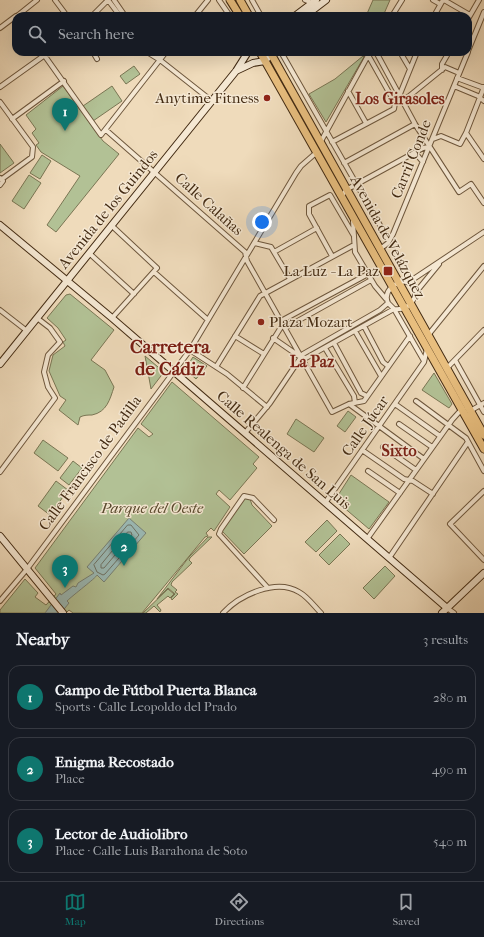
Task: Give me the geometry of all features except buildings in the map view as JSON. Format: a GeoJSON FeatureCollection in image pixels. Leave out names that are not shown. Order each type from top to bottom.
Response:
{"type":"FeatureCollection","features":[{"type":"Feature","properties":{"kind":"main road"},"geometry":{"type":"LineString","coordinates":[[230,0],[238,12]]}},
{"type":"Feature","properties":{"kind":"main road"},"geometry":{"type":"LineString","coordinates":[[240,0],[247,12]]}},
{"type":"Feature","properties":{"kind":"main road","name":"Avenida de Velázquez"},"geometry":{"type":"LineString","coordinates":[[261,56],[262,62],[317,152],[353,217],[408,306],[428,334],[484,435]]}},
{"type":"Feature","properties":{"kind":"main road","name":"Avenida de Velázquez"},"geometry":{"type":"LineString","coordinates":[[273,56],[380,250],[395,285]]}},
{"type":"Feature","properties":{"kind":"main road","name":"Avenida de Velázquez"},"geometry":{"type":"LineString","coordinates":[[408,306],[435,363],[484,449]]}},
{"type":"Feature","properties":{"kind":"street"},"geometry":{"type":"LineString","coordinates":[[22,12],[38,0]]}},
{"type":"Feature","properties":{"kind":"street"},"geometry":{"type":"LineString","coordinates":[[55,0],[64,12]]}},
{"type":"Feature","properties":{"kind":"street"},"geometry":{"type":"LineString","coordinates":[[96,12],[108,0],[117,12]]}},
{"type":"Feature","properties":{"kind":"street"},"geometry":{"type":"LineString","coordinates":[[114,0],[122,12]]}},
{"type":"Feature","properties":{"kind":"street"},"geometry":{"type":"LineString","coordinates":[[198,12],[208,0]]}},
{"type":"Feature","properties":{"kind":"street"},"geometry":{"type":"LineString","coordinates":[[219,0],[227,12]]}},
{"type":"Feature","properties":{"kind":"street"},"geometry":{"type":"LineString","coordinates":[[252,0],[259,12]]}},
{"type":"Feature","properties":{"kind":"street"},"geometry":{"type":"LineString","coordinates":[[305,0],[314,2]]}},
{"type":"Feature","properties":{"kind":"street"},"geometry":{"type":"LineString","coordinates":[[310,12],[326,0]]}},
{"type":"Feature","properties":{"kind":"street"},"geometry":{"type":"LineString","coordinates":[[394,12],[402,0]]}},
{"type":"Feature","properties":{"kind":"street"},"geometry":{"type":"LineString","coordinates":[[433,0],[442,1],[461,12]]}},
{"type":"Feature","properties":{"kind":"street"},"geometry":{"type":"LineString","coordinates":[[472,12],[479,0]]}},
{"type":"Feature","properties":{"kind":"street"},"geometry":{"type":"LineString","coordinates":[[436,12],[442,1]]}},
{"type":"Feature","properties":{"kind":"street"},"geometry":{"type":"LineString","coordinates":[[300,12],[314,2]]}},
{"type":"Feature","properties":{"kind":"street","name":"Carril Conde"},"geometry":{"type":"LineString","coordinates":[[472,42],[484,12]]}},
{"type":"Feature","properties":{"kind":"street"},"geometry":{"type":"LineString","coordinates":[[0,28],[12,19]]}},
{"type":"Feature","properties":{"kind":"street"},"geometry":{"type":"LineString","coordinates":[[0,87],[40,56]]}},
{"type":"Feature","properties":{"kind":"street"},"geometry":{"type":"LineString","coordinates":[[45,56],[64,81],[101,135],[163,56]]}},
{"type":"Feature","properties":{"kind":"street"},"geometry":{"type":"LineString","coordinates":[[154,56],[212,101]]}},
{"type":"Feature","properties":{"kind":"street"},"geometry":{"type":"LineString","coordinates":[[158,56],[160,60]]}},
{"type":"Feature","properties":{"kind":"street","name":"Avenida de los Guindos"},"geometry":{"type":"LineString","coordinates":[[0,364],[236,71],[246,56]]}},
{"type":"Feature","properties":{"kind":"street"},"geometry":{"type":"LineString","coordinates":[[251,56],[262,62],[268,56]]}},
{"type":"Feature","properties":{"kind":"street","name":"Avenida de Velázquez"},"geometry":{"type":"LineString","coordinates":[[283,56],[389,242]]}},
{"type":"Feature","properties":{"kind":"street"},"geometry":{"type":"LineString","coordinates":[[320,142],[368,56]]}},
{"type":"Feature","properties":{"kind":"street"},"geometry":{"type":"LineString","coordinates":[[370,56],[395,103]]}},
{"type":"Feature","properties":{"kind":"street"},"geometry":{"type":"LineString","coordinates":[[378,56],[403,99],[415,124],[459,192],[471,184],[484,203]]}},
{"type":"Feature","properties":{"kind":"street"},"geometry":{"type":"LineString","coordinates":[[402,56],[410,69]]}},
{"type":"Feature","properties":{"kind":"street"},"geometry":{"type":"LineString","coordinates":[[400,94],[415,56]]}},
{"type":"Feature","properties":{"kind":"street"},"geometry":{"type":"LineString","coordinates":[[442,70],[442,64],[447,56]]}},
{"type":"Feature","properties":{"kind":"street","name":"Carril Conde"},"geometry":{"type":"LineString","coordinates":[[380,250],[389,242],[466,56]]}},
{"type":"Feature","properties":{"kind":"street","name":"Avenida de los Guindos"},"geometry":{"type":"LineString","coordinates":[[236,71],[253,63],[262,62]]}},
{"type":"Feature","properties":{"kind":"street"},"geometry":{"type":"LineString","coordinates":[[332,142],[394,108],[395,103],[403,99],[445,67],[484,88],[482,100],[460,144],[441,136],[433,139]]}},
{"type":"Feature","properties":{"kind":"street"},"geometry":{"type":"LineString","coordinates":[[12,119],[64,81]]}},
{"type":"Feature","properties":{"kind":"street"},"geometry":{"type":"LineString","coordinates":[[454,86],[478,96],[482,100]]}},
{"type":"Feature","properties":{"kind":"street"},"geometry":{"type":"LineString","coordinates":[[348,91],[366,123]]}},
{"type":"Feature","properties":{"kind":"street"},"geometry":{"type":"LineString","coordinates":[[0,102],[33,147],[34,153],[32,157],[1,179],[3,183],[0,185]]}},
{"type":"Feature","properties":{"kind":"street"},"geometry":{"type":"LineString","coordinates":[[344,163],[415,124]]}},
{"type":"Feature","properties":{"kind":"street","name":"Calle Calañas"},"geometry":{"type":"LineString","coordinates":[[106,130],[247,255]]}},
{"type":"Feature","properties":{"kind":"street"},"geometry":{"type":"LineString","coordinates":[[466,133],[484,159]]}},
{"type":"Feature","properties":{"kind":"street"},"geometry":{"type":"LineString","coordinates":[[342,196],[346,190],[410,155],[429,147]]}},
{"type":"Feature","properties":{"kind":"street","name":"Calle Francisco de Padilla"},"geometry":{"type":"LineString","coordinates":[[0,601],[27,569],[190,350],[301,166],[317,152]]}},
{"type":"Feature","properties":{"kind":"street"},"geometry":{"type":"LineString","coordinates":[[410,155],[416,154],[423,162]]}},
{"type":"Feature","properties":{"kind":"street","name":"Avenida de Velázquez"},"geometry":{"type":"LineString","coordinates":[[317,228],[308,208],[309,206],[330,195],[354,236]]}},
{"type":"Feature","properties":{"kind":"street","name":"Avenida de Velázquez"},"geometry":{"type":"LineString","coordinates":[[353,217],[355,252],[372,280],[394,310],[424,361]]}},
{"type":"Feature","properties":{"kind":"street","name":"Calle Realenga de San Luis"},"geometry":{"type":"LineString","coordinates":[[0,225],[112,318],[325,502],[389,558],[446,611]]}},
{"type":"Feature","properties":{"kind":"street"},"geometry":{"type":"LineString","coordinates":[[111,225],[157,268],[112,318]]}},
{"type":"Feature","properties":{"kind":"street"},"geometry":{"type":"LineString","coordinates":[[274,252],[317,228],[332,256]]}},
{"type":"Feature","properties":{"kind":"street"},"geometry":{"type":"LineString","coordinates":[[245,433],[267,407],[300,357],[310,349],[380,310],[387,301],[387,294],[395,285],[409,282],[484,232]]}},
{"type":"Feature","properties":{"kind":"street"},"geometry":{"type":"LineString","coordinates":[[254,243],[271,247],[290,279]]}},
{"type":"Feature","properties":{"kind":"street"},"geometry":{"type":"LineString","coordinates":[[216,367],[257,299],[290,279],[354,245]]}},
{"type":"Feature","properties":{"kind":"street"},"geometry":{"type":"LineString","coordinates":[[89,253],[134,294]]}},
{"type":"Feature","properties":{"kind":"street"},"geometry":{"type":"LineString","coordinates":[[247,255],[247,261],[332,412],[349,404],[362,402],[410,336]]}},
{"type":"Feature","properties":{"kind":"street"},"geometry":{"type":"LineString","coordinates":[[273,338],[300,357],[306,358],[394,310],[408,306],[416,292],[442,261]]}},
{"type":"Feature","properties":{"kind":"street"},"geometry":{"type":"LineString","coordinates":[[428,334],[484,266]]}},
{"type":"Feature","properties":{"kind":"street"},"geometry":{"type":"LineString","coordinates":[[154,272],[208,320]]}},
{"type":"Feature","properties":{"kind":"street"},"geometry":{"type":"LineString","coordinates":[[243,388],[283,324],[368,274]]}},
{"type":"Feature","properties":{"kind":"street"},"geometry":{"type":"LineString","coordinates":[[283,324],[372,280]]}},
{"type":"Feature","properties":{"kind":"street"},"geometry":{"type":"LineString","coordinates":[[409,282],[413,284],[416,292]]}},
{"type":"Feature","properties":{"kind":"street"},"geometry":{"type":"LineString","coordinates":[[0,310],[27,331]]}},
{"type":"Feature","properties":{"kind":"street"},"geometry":{"type":"LineString","coordinates":[[0,472],[55,398],[48,387],[44,372],[48,355],[60,342],[50,328],[37,318]]}},
{"type":"Feature","properties":{"kind":"street"},"geometry":{"type":"LineString","coordinates":[[364,326],[383,362],[388,366]]}},
{"type":"Feature","properties":{"kind":"street"},"geometry":{"type":"LineString","coordinates":[[447,368],[484,330]]}},
{"type":"Feature","properties":{"kind":"street"},"geometry":{"type":"LineString","coordinates":[[355,331],[381,376]]}},
{"type":"Feature","properties":{"kind":"street"},"geometry":{"type":"LineString","coordinates":[[235,336],[264,354]]}},
{"type":"Feature","properties":{"kind":"street"},"geometry":{"type":"LineString","coordinates":[[334,343],[361,392],[367,396]]}},
{"type":"Feature","properties":{"kind":"street","name":"Calle Júcar"},"geometry":{"type":"LineString","coordinates":[[325,502],[424,361],[427,347]]}},
{"type":"Feature","properties":{"kind":"street"},"geometry":{"type":"LineString","coordinates":[[325,348],[354,396],[355,403]]}},
{"type":"Feature","properties":{"kind":"street"},"geometry":{"type":"LineString","coordinates":[[190,350],[216,367],[267,407]]}},
{"type":"Feature","properties":{"kind":"street"},"geometry":{"type":"LineString","coordinates":[[455,360],[482,404],[484,412]]}},
{"type":"Feature","properties":{"kind":"street"},"geometry":{"type":"LineString","coordinates":[[424,361],[435,363]]}},
{"type":"Feature","properties":{"kind":"street"},"geometry":{"type":"LineString","coordinates":[[416,401],[449,424],[468,442],[484,471]]}},
{"type":"Feature","properties":{"kind":"street"},"geometry":{"type":"LineString","coordinates":[[349,404],[424,459]]}},
{"type":"Feature","properties":{"kind":"street"},"geometry":{"type":"LineString","coordinates":[[395,404],[440,436]]}},
{"type":"Feature","properties":{"kind":"street"},"geometry":{"type":"LineString","coordinates":[[470,411],[482,404]]}},
{"type":"Feature","properties":{"kind":"street"},"geometry":{"type":"LineString","coordinates":[[367,539],[440,436],[461,410]]}},
{"type":"Feature","properties":{"kind":"street"},"geometry":{"type":"LineString","coordinates":[[399,424],[432,447]]}},
{"type":"Feature","properties":{"kind":"street"},"geometry":{"type":"LineString","coordinates":[[389,558],[468,442]]}},
{"type":"Feature","properties":{"kind":"street"},"geometry":{"type":"LineString","coordinates":[[383,448],[416,470]]}},
{"type":"Feature","properties":{"kind":"street"},"geometry":{"type":"LineString","coordinates":[[362,450],[404,479],[410,480],[433,494]]}},
{"type":"Feature","properties":{"kind":"street"},"geometry":{"type":"LineString","coordinates":[[368,471],[400,493]]}},
{"type":"Feature","properties":{"kind":"street"},"geometry":{"type":"LineString","coordinates":[[484,491],[450,524],[484,560]]}},
{"type":"Feature","properties":{"kind":"street"},"geometry":{"type":"LineString","coordinates":[[268,588],[219,534],[244,496],[253,498],[274,520]]}},
{"type":"Feature","properties":{"kind":"street"},"geometry":{"type":"LineString","coordinates":[[0,536],[63,613]]}},
{"type":"Feature","properties":{"kind":"street"},"geometry":{"type":"LineString","coordinates":[[446,611],[484,573]]}},
{"type":"Feature","properties":{"kind":"street"},"geometry":{"type":"LineString","coordinates":[[223,613],[247,596],[268,588],[286,586],[299,591],[321,613]]}},
{"type":"Feature","properties":{"kind":"street"},"geometry":{"type":"LineString","coordinates":[[446,611],[454,613]]}},
{"type":"Feature","properties":{"kind":"green space"},"geometry":{"type":"Polygon","coordinates":[[[373,0],[390,0],[385,12],[368,12],[373,0]]]}},
{"type":"Feature","properties":{"kind":"green space"},"geometry":{"type":"Polygon","coordinates":[[[363,56],[364,57],[326,122],[309,94],[335,79],[363,56]]]}},
{"type":"Feature","properties":{"kind":"green space"},"geometry":{"type":"Polygon","coordinates":[[[134,66],[140,74],[126,84],[120,76],[134,66]]]}},
{"type":"Feature","properties":{"kind":"green space"},"geometry":{"type":"Polygon","coordinates":[[[63,86],[103,141],[119,154],[56,232],[47,225],[80,176],[41,152],[36,145],[39,143],[32,133],[36,129],[26,115],[63,86]]]}},
{"type":"Feature","properties":{"kind":"green space"},"geometry":{"type":"Polygon","coordinates":[[[112,86],[122,101],[93,121],[83,106],[112,86]]]}},
{"type":"Feature","properties":{"kind":"green space"},"geometry":{"type":"Polygon","coordinates":[[[0,144],[14,163],[0,173],[0,144]]]}},
{"type":"Feature","properties":{"kind":"green space"},"geometry":{"type":"Polygon","coordinates":[[[42,155],[51,161],[40,179],[30,173],[42,155]]]}},
{"type":"Feature","properties":{"kind":"green space"},"geometry":{"type":"Polygon","coordinates":[[[29,175],[41,183],[24,209],[12,201],[29,175]]]}},
{"type":"Feature","properties":{"kind":"green space"},"geometry":{"type":"Polygon","coordinates":[[[70,294],[114,330],[91,360],[105,370],[114,387],[111,396],[101,411],[92,415],[84,415],[80,417],[78,425],[59,410],[66,400],[60,396],[49,371],[53,355],[65,346],[63,342],[66,340],[58,328],[47,318],[66,295],[70,294]]]}},
{"type":"Feature","properties":{"kind":"green space"},"geometry":{"type":"Polygon","coordinates":[[[145,356],[164,372],[151,389],[145,356]]]}},
{"type":"Feature","properties":{"kind":"green space"},"geometry":{"type":"Polygon","coordinates":[[[193,357],[207,366],[196,379],[185,369],[193,357]]]}},
{"type":"Feature","properties":{"kind":"green space"},"geometry":{"type":"Polygon","coordinates":[[[434,373],[452,404],[449,408],[422,390],[434,373]]]}},
{"type":"Feature","properties":{"kind":"green space","name":"Parque del Oeste"},"geometry":{"type":"Polygon","coordinates":[[[172,382],[259,457],[253,464],[257,468],[230,500],[219,490],[216,494],[230,507],[214,531],[211,528],[206,533],[208,536],[205,537],[142,613],[73,613],[69,610],[66,613],[0,613],[0,610],[25,579],[38,593],[35,597],[46,605],[56,594],[35,568],[138,428],[149,437],[153,434],[141,424],[172,382]]]}},
{"type":"Feature","properties":{"kind":"green space"},"geometry":{"type":"Polygon","coordinates":[[[348,411],[356,417],[345,432],[337,426],[348,411]]]}},
{"type":"Feature","properties":{"kind":"green space"},"geometry":{"type":"Polygon","coordinates":[[[296,419],[324,438],[314,452],[287,434],[296,419]]]}},
{"type":"Feature","properties":{"kind":"green space"},"geometry":{"type":"Polygon","coordinates":[[[43,440],[68,458],[58,471],[34,453],[43,440]]]}},
{"type":"Feature","properties":{"kind":"green space"},"geometry":{"type":"Polygon","coordinates":[[[73,461],[82,468],[69,485],[60,478],[73,461]]]}},
{"type":"Feature","properties":{"kind":"green space"},"geometry":{"type":"Polygon","coordinates":[[[351,475],[389,502],[369,529],[335,500],[351,475]]]}},
{"type":"Feature","properties":{"kind":"green space"},"geometry":{"type":"Polygon","coordinates":[[[56,481],[68,490],[50,515],[38,506],[56,481]]]}},
{"type":"Feature","properties":{"kind":"green space"},"geometry":{"type":"Polygon","coordinates":[[[245,498],[250,499],[252,505],[272,526],[244,554],[222,531],[245,498]]]}},
{"type":"Feature","properties":{"kind":"green space"},"geometry":{"type":"Polygon","coordinates":[[[327,520],[337,531],[316,552],[305,542],[327,520]]]}},
{"type":"Feature","properties":{"kind":"green space"},"geometry":{"type":"Polygon","coordinates":[[[340,534],[350,544],[329,565],[319,555],[340,534]]]}},
{"type":"Feature","properties":{"kind":"green space"},"geometry":{"type":"Polygon","coordinates":[[[208,537],[212,537],[190,558],[189,560],[192,563],[172,582],[171,585],[177,590],[175,592],[178,594],[172,600],[171,598],[175,594],[168,588],[157,599],[189,557],[208,537]]]}},
{"type":"Feature","properties":{"kind":"green space"},"geometry":{"type":"Polygon","coordinates":[[[385,566],[395,576],[374,599],[363,588],[385,566]]]}},
{"type":"Feature","properties":{"kind":"green space"},"geometry":{"type":"Polygon","coordinates":[[[168,589],[174,594],[170,598],[168,596],[157,605],[161,610],[160,612],[154,606],[146,613],[143,613],[168,589]]]}},
{"type":"Feature","properties":{"kind":"water"},"geometry":{"type":"Polygon","coordinates":[[[129,518],[146,533],[104,582],[97,575],[67,601],[69,603],[61,613],[45,613],[60,593],[61,595],[73,586],[76,587],[78,583],[94,573],[87,567],[129,518]]]}},
{"type":"Feature","properties":{"kind":"place","name":"Anytime Fitness"},"geometry":{"type":"Point","coordinates":[267,98]}},
{"type":"Feature","properties":{"kind":"place","name":"Campo de Fútbol Puerta Blanca"},"geometry":{"type":"Point","coordinates":[65,131]}},
{"type":"Feature","properties":{"kind":"place","name":"La Luz - La Paz"},"geometry":{"type":"Point","coordinates":[388,271]}},
{"type":"Feature","properties":{"kind":"place","name":"Plaza Mozart"},"geometry":{"type":"Point","coordinates":[261,322]}},
{"type":"Feature","properties":{"kind":"place","name":"Enigma Recostado"},"geometry":{"type":"Point","coordinates":[124,566]}},
{"type":"Feature","properties":{"kind":"place","name":"Lector de Audiolibro"},"geometry":{"type":"Point","coordinates":[65,588]}},
{"type":"Feature","properties":{"kind":"district","name":"Los Girasoles"},"geometry":{"type":"Point","coordinates":[400,98]}},
{"type":"Feature","properties":{"kind":"district","name":"Carretera de Cádiz"},"geometry":{"type":"Point","coordinates":[170,358]}},
{"type":"Feature","properties":{"kind":"district","name":"La Paz"},"geometry":{"type":"Point","coordinates":[312,361]}},
{"type":"Feature","properties":{"kind":"district","name":"Sixto"},"geometry":{"type":"Point","coordinates":[399,450]}}]}
